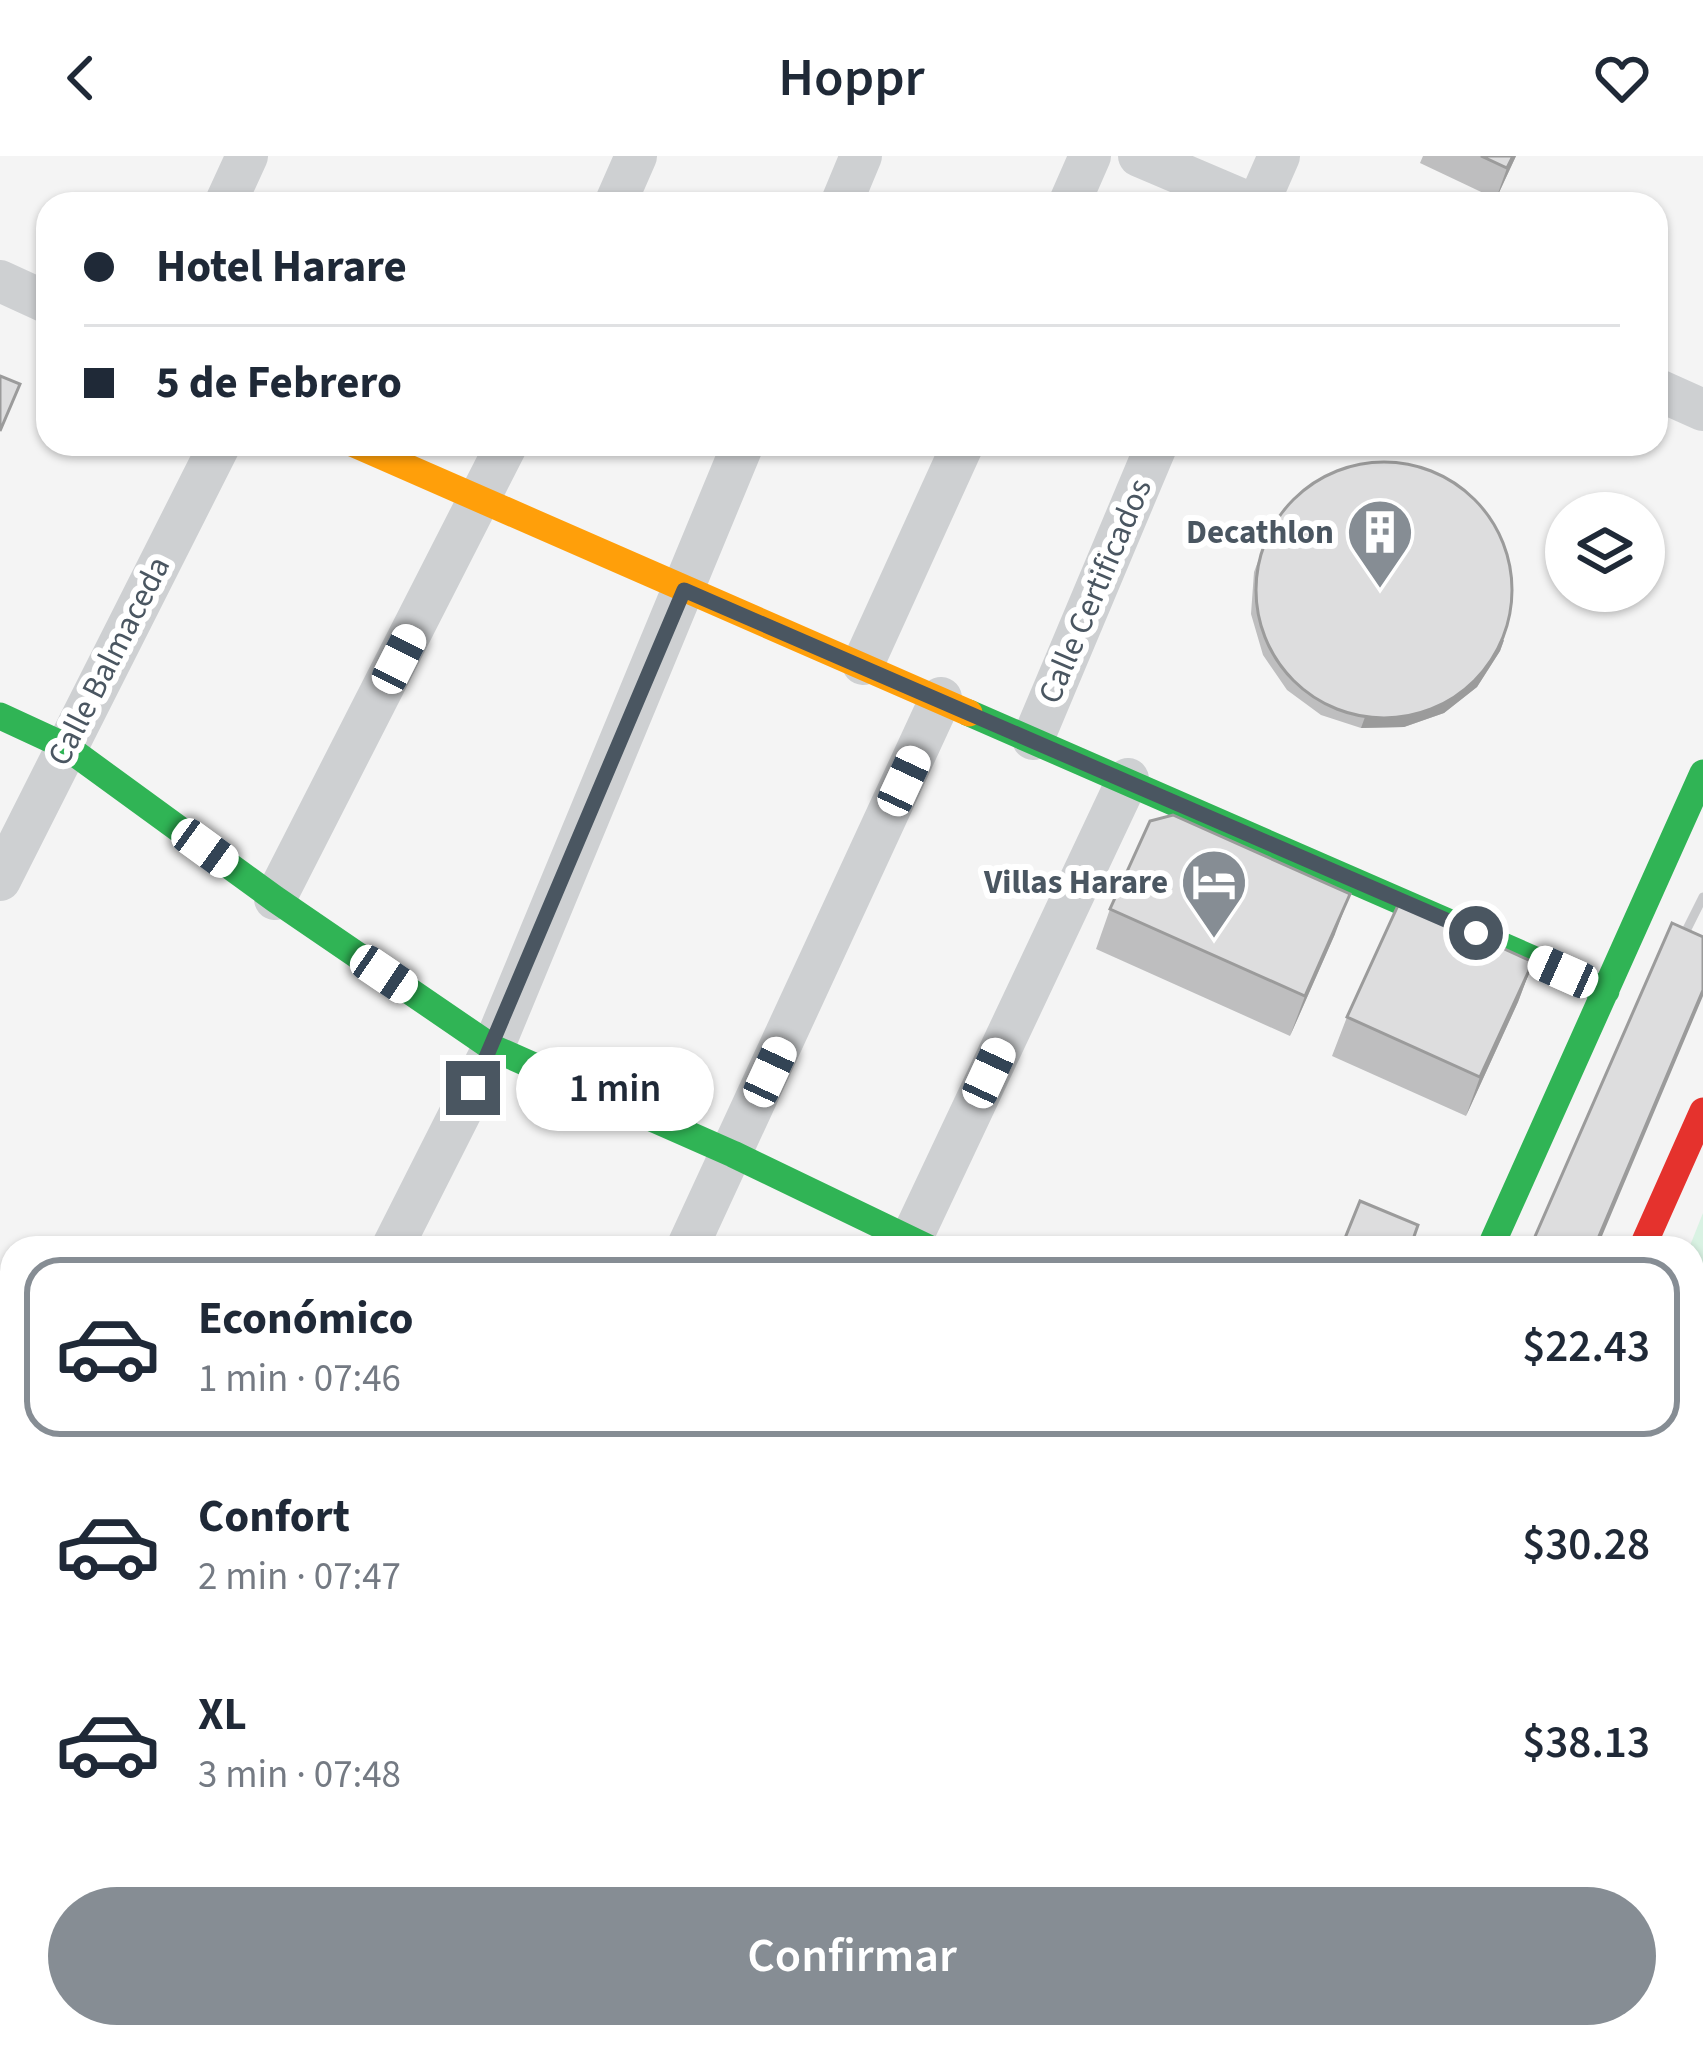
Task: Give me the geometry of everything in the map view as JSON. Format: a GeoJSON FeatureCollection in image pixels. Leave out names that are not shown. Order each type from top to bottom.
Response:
{"type":"FeatureCollection","features":[{"type":"Feature","properties":{"kind":"main road"},"geometry":{"type":"LineString","coordinates":[[381,456],[1606,991]]}},
{"type":"Feature","properties":{"kind":"main road"},"geometry":{"type":"LineString","coordinates":[[0,716],[65,746],[275,899],[493,1048],[733,1154],[895,1236]]}},
{"type":"Feature","properties":{"kind":"main road"},"geometry":{"type":"LineString","coordinates":[[1495,1236],[1703,773]]}},
{"type":"Feature","properties":{"kind":"main road"},"geometry":{"type":"LineString","coordinates":[[1647,1236],[1703,1111]]}},
{"type":"Feature","properties":{"kind":"street"},"geometry":{"type":"LineString","coordinates":[[230,192],[247,156]]}},
{"type":"Feature","properties":{"kind":"street"},"geometry":{"type":"LineString","coordinates":[[620,192],[636,156]]}},
{"type":"Feature","properties":{"kind":"street"},"geometry":{"type":"LineString","coordinates":[[846,192],[861,156]]}},
{"type":"Feature","properties":{"kind":"street"},"geometry":{"type":"LineString","coordinates":[[1074,192],[1090,156]]}},
{"type":"Feature","properties":{"kind":"street"},"geometry":{"type":"LineString","coordinates":[[1139,156],[1226,192]]}},
{"type":"Feature","properties":{"kind":"street"},"geometry":{"type":"LineString","coordinates":[[1261,192],[1279,156]]}},
{"type":"Feature","properties":{"kind":"street"},"geometry":{"type":"LineString","coordinates":[[0,280],[36,297]]}},
{"type":"Feature","properties":{"kind":"street"},"geometry":{"type":"LineString","coordinates":[[1668,394],[1703,410]]}},
{"type":"Feature","properties":{"kind":"street","name":"Calle Balmaceda"},"geometry":{"type":"LineString","coordinates":[[0,880],[214,456]]}},
{"type":"Feature","properties":{"kind":"street"},"geometry":{"type":"LineString","coordinates":[[275,899],[502,456]]}},
{"type":"Feature","properties":{"kind":"street"},"geometry":{"type":"LineString","coordinates":[[398,1236],[493,1048],[738,456]]}},
{"type":"Feature","properties":{"kind":"street"},"geometry":{"type":"LineString","coordinates":[[863,664],[958,456]]}},
{"type":"Feature","properties":{"kind":"street","name":"Calle Certificados"},"geometry":{"type":"LineString","coordinates":[[1033,739],[1152,456]]}},
{"type":"Feature","properties":{"kind":"street"},"geometry":{"type":"LineString","coordinates":[[693,1236],[941,698]]}},
{"type":"Feature","properties":{"kind":"street"},"geometry":{"type":"LineString","coordinates":[[920,1236],[1128,779]]}},
{"type":"Feature","properties":{"kind":"green space"},"geometry":{"type":"Polygon","coordinates":[[[1703,1213],[1703,1236],[1694,1236],[1703,1213]]]}},
{"type":"Feature","properties":{"kind":"building"},"geometry":{"type":"Polygon","coordinates":[[[1481,156],[1513,156],[1507,168],[1481,156]]]}},
{"type":"Feature","properties":{"kind":"building"},"geometry":{"type":"Polygon","coordinates":[[[0,376],[20,384],[0,431],[0,376]]]}},
{"type":"Feature","properties":{"kind":"building","name":"Decathlon"},"geometry":{"type":"Polygon","coordinates":[[[1384,462],[1433,471],[1475,499],[1503,541],[1512,590],[1503,639],[1475,681],[1433,709],[1384,718],[1335,709],[1293,681],[1265,639],[1256,590],[1265,541],[1293,499],[1335,471],[1384,462]]]}},
{"type":"Feature","properties":{"kind":"building","name":"Villas Harare"},"geometry":{"type":"Polygon","coordinates":[[[1173,815],[1350,894],[1305,996],[1110,909],[1150,821],[1173,815]]]}},
{"type":"Feature","properties":{"kind":"building"},"geometry":{"type":"Polygon","coordinates":[[[1400,901],[1533,962],[1480,1077],[1347,1017],[1400,901]]]}},
{"type":"Feature","properties":{"kind":"building"},"geometry":{"type":"Polygon","coordinates":[[[1672,923],[1703,937],[1703,990],[1599,1236],[1535,1236],[1672,923]]]}},
{"type":"Feature","properties":{"kind":"building"},"geometry":{"type":"Polygon","coordinates":[[[1360,1201],[1418,1225],[1414,1236],[1346,1236],[1360,1201]]]}},
{"type":"Feature","properties":{"kind":"railway"},"geometry":{"type":"LineString","coordinates":[[1671,961],[1703,897]]}},
{"type":"Feature","properties":{"kind":"traffic: fast"},"geometry":{"type":"LineString","coordinates":[[969,713],[1606,991]]}},
{"type":"Feature","properties":{"kind":"traffic: fast"},"geometry":{"type":"LineString","coordinates":[[0,716],[65,746],[275,899],[493,1048],[733,1154],[903,1236]]}},
{"type":"Feature","properties":{"kind":"traffic: fast"},"geometry":{"type":"LineString","coordinates":[[1495,1236],[1703,773]]}},
{"type":"Feature","properties":{"kind":"traffic: slow"},"geometry":{"type":"LineString","coordinates":[[381,456],[969,713]]}},
{"type":"Feature","properties":{"kind":"traffic: jam"},"geometry":{"type":"LineString","coordinates":[[1647,1236],[1703,1111]]}},
{"type":"Feature","properties":{"kind":"place","name":"Decathlon"},"geometry":{"type":"Point","coordinates":[1380,591]}},
{"type":"Feature","properties":{"kind":"place","name":"Villas Harare"},"geometry":{"type":"Point","coordinates":[1214,941]}},
{"type":"Feature","properties":{"kind":"route"},"geometry":{"type":"LineString","coordinates":[[473,1088],[684,590],[1476,933]]}}]}
